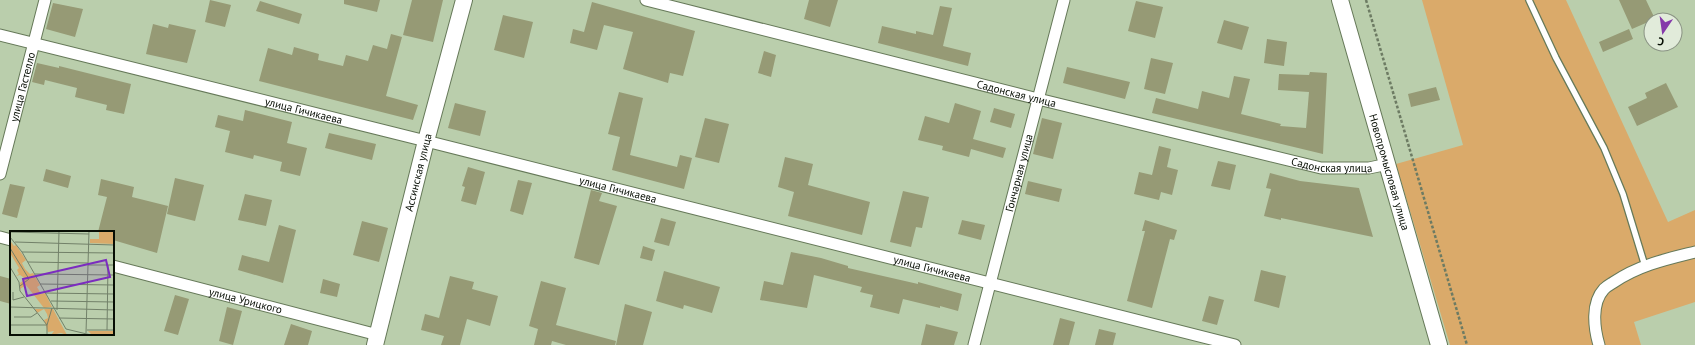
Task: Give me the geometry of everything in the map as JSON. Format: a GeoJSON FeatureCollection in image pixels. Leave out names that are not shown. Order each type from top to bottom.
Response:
{"type":"FeatureCollection","features":[{"type":"Feature","properties":{"kind":"main road","name":"Ассинская улица"},"geometry":{"type":"LineString","coordinates":[[376,340],[426,141],[464,0]]}},
{"type":"Feature","properties":{"kind":"main road","name":"Новопромысловая улица"},"geometry":{"type":"LineString","coordinates":[[1340,0],[1439,345]]}},
{"type":"Feature","properties":{"kind":"street","name":"улица Гастелло"},"geometry":{"type":"LineString","coordinates":[[0,174],[35,44],[45,0]]}},
{"type":"Feature","properties":{"kind":"street","name":"Садонская улица"},"geometry":{"type":"LineString","coordinates":[[646,0],[1038,99],[1321,168],[1369,168],[1388,164]]}},
{"type":"Feature","properties":{"kind":"street","name":"Гончарная улица"},"geometry":{"type":"LineString","coordinates":[[974,345],[1064,0]]}},
{"type":"Feature","properties":{"kind":"street","name":"улица Гичикаева"},"geometry":{"type":"LineString","coordinates":[[0,35],[1235,345]]}},
{"type":"Feature","properties":{"kind":"street"},"geometry":{"type":"LineString","coordinates":[[0,237],[10,240]]}},
{"type":"Feature","properties":{"kind":"street"},"geometry":{"type":"LineString","coordinates":[[1599,345],[1595,315],[1597,300],[1604,289],[1626,274],[1645,266],[1695,252]]}},
{"type":"Feature","properties":{"kind":"street","name":"улица Урицкого"},"geometry":{"type":"LineString","coordinates":[[114,266],[376,340]]}},
{"type":"Feature","properties":{"kind":"lane"},"geometry":{"type":"LineString","coordinates":[[1529,0],[1556,58],[1604,148],[1624,194],[1645,266]]}},
{"type":"Feature","properties":{"kind":"path"},"geometry":{"type":"LineString","coordinates":[[1366,0],[1467,345]]}},
{"type":"Feature","properties":{"kind":"shaded area"},"geometry":{"type":"Polygon","coordinates":[[[1422,0],[1566,0],[1668,222],[1695,210],[1695,302],[1634,322],[1641,345],[1450,345],[1396,164],[1463,145],[1422,0]]]}},
{"type":"Feature","properties":{"kind":"building"},"geometry":{"type":"Polygon","coordinates":[[[210,0],[231,5],[225,27],[205,22],[210,0]]]}},
{"type":"Feature","properties":{"kind":"building"},"geometry":{"type":"Polygon","coordinates":[[[344,0],[380,0],[377,12],[344,4],[344,0]]]}},
{"type":"Feature","properties":{"kind":"building"},"geometry":{"type":"Polygon","coordinates":[[[412,0],[443,0],[433,42],[403,35],[412,0]]]}},
{"type":"Feature","properties":{"kind":"building"},"geometry":{"type":"Polygon","coordinates":[[[809,0],[838,0],[830,27],[804,19],[809,0]]]}},
{"type":"Feature","properties":{"kind":"building"},"geometry":{"type":"Polygon","coordinates":[[[1619,0],[1646,0],[1652,12],[1643,12],[1643,24],[1632,29],[1619,0]]]}},
{"type":"Feature","properties":{"kind":"building"},"geometry":{"type":"Polygon","coordinates":[[[260,1],[302,14],[299,24],[256,11],[260,1]]]}},
{"type":"Feature","properties":{"kind":"building"},"geometry":{"type":"Polygon","coordinates":[[[1136,1],[1163,7],[1155,38],[1128,31],[1136,1]]]}},
{"type":"Feature","properties":{"kind":"building"},"geometry":{"type":"Polygon","coordinates":[[[592,2],[695,31],[683,76],[670,73],[668,83],[623,69],[633,32],[604,25],[597,50],[570,43],[573,29],[584,32],[592,2]]]}},
{"type":"Feature","properties":{"kind":"building"},"geometry":{"type":"Polygon","coordinates":[[[53,3],[83,9],[75,37],[46,29],[53,3]]]}},
{"type":"Feature","properties":{"kind":"building"},"geometry":{"type":"Polygon","coordinates":[[[940,6],[952,8],[943,46],[971,53],[968,66],[878,43],[882,26],[916,34],[916,31],[933,35],[940,6]]]}},
{"type":"Feature","properties":{"kind":"building"},"geometry":{"type":"Polygon","coordinates":[[[503,15],[533,22],[524,58],[494,50],[503,15]]]}},
{"type":"Feature","properties":{"kind":"building"},"geometry":{"type":"Polygon","coordinates":[[[1224,20],[1249,27],[1242,50],[1217,43],[1224,20]]]}},
{"type":"Feature","properties":{"kind":"building"},"geometry":{"type":"Polygon","coordinates":[[[153,24],[168,28],[169,24],[196,30],[187,63],[146,54],[153,24]]]}},
{"type":"Feature","properties":{"kind":"building"},"geometry":{"type":"Polygon","coordinates":[[[1629,29],[1633,39],[1603,52],[1599,42],[1629,29]]]}},
{"type":"Feature","properties":{"kind":"building"},"geometry":{"type":"Polygon","coordinates":[[[391,34],[402,37],[386,96],[418,105],[413,120],[259,81],[268,48],[292,55],[294,47],[319,54],[318,60],[343,66],[346,55],[368,61],[373,45],[387,49],[391,34]]]}},
{"type":"Feature","properties":{"kind":"building"},"geometry":{"type":"Polygon","coordinates":[[[1267,39],[1287,42],[1284,66],[1264,63],[1267,39]]]}},
{"type":"Feature","properties":{"kind":"building"},"geometry":{"type":"Polygon","coordinates":[[[764,51],[776,55],[771,77],[758,73],[764,51]]]}},
{"type":"Feature","properties":{"kind":"building"},"geometry":{"type":"Polygon","coordinates":[[[1151,58],[1173,63],[1165,94],[1144,89],[1151,58]]]}},
{"type":"Feature","properties":{"kind":"building"},"geometry":{"type":"Polygon","coordinates":[[[37,63],[59,68],[59,66],[131,84],[124,114],[106,110],[107,105],[75,97],[77,88],[45,80],[44,85],[32,82],[37,63]]]}},
{"type":"Feature","properties":{"kind":"building"},"geometry":{"type":"Polygon","coordinates":[[[1067,67],[1130,82],[1125,99],[1063,83],[1067,67]]]}},
{"type":"Feature","properties":{"kind":"building"},"geometry":{"type":"Polygon","coordinates":[[[1310,72],[1327,73],[1323,154],[1152,113],[1156,98],[1198,109],[1202,91],[1229,98],[1234,76],[1250,79],[1241,114],[1281,124],[1280,126],[1306,128],[1309,92],[1278,90],[1279,74],[1309,75],[1310,72]]]}},
{"type":"Feature","properties":{"kind":"building"},"geometry":{"type":"Polygon","coordinates":[[[1666,83],[1678,107],[1637,126],[1628,107],[1647,98],[1645,93],[1666,83]]]}},
{"type":"Feature","properties":{"kind":"building"},"geometry":{"type":"Polygon","coordinates":[[[1436,87],[1440,100],[1411,107],[1408,94],[1436,87]]]}},
{"type":"Feature","properties":{"kind":"building"},"geometry":{"type":"Polygon","coordinates":[[[619,92],[643,98],[630,155],[677,167],[680,155],[692,158],[684,189],[612,170],[620,137],[608,134],[619,92]]]}},
{"type":"Feature","properties":{"kind":"building"},"geometry":{"type":"Polygon","coordinates":[[[455,103],[486,111],[480,136],[448,128],[455,103]]]}},
{"type":"Feature","properties":{"kind":"building"},"geometry":{"type":"Polygon","coordinates":[[[955,103],[981,111],[973,139],[1006,148],[1003,158],[971,149],[969,157],[942,150],[943,146],[918,140],[925,116],[949,123],[955,103]]]}},
{"type":"Feature","properties":{"kind":"building"},"geometry":{"type":"Polygon","coordinates":[[[994,108],[1015,114],[1011,128],[990,122],[994,108]]]}},
{"type":"Feature","properties":{"kind":"building"},"geometry":{"type":"Polygon","coordinates":[[[245,110],[292,122],[287,143],[307,148],[300,176],[280,171],[282,162],[254,155],[253,159],[225,152],[230,131],[215,127],[218,115],[243,121],[245,110]]]}},
{"type":"Feature","properties":{"kind":"building"},"geometry":{"type":"Polygon","coordinates":[[[705,118],[729,124],[719,163],[695,157],[705,118]]]}},
{"type":"Feature","properties":{"kind":"building"},"geometry":{"type":"Polygon","coordinates":[[[1042,118],[1062,123],[1053,159],[1033,154],[1042,118]]]}},
{"type":"Feature","properties":{"kind":"building"},"geometry":{"type":"Polygon","coordinates":[[[329,133],[376,144],[372,160],[325,148],[329,133]]]}},
{"type":"Feature","properties":{"kind":"building"},"geometry":{"type":"Polygon","coordinates":[[[1159,146],[1171,149],[1167,167],[1178,170],[1172,195],[1161,192],[1159,200],[1134,194],[1139,172],[1152,175],[1159,146]]]}},
{"type":"Feature","properties":{"kind":"building"},"geometry":{"type":"Polygon","coordinates":[[[785,157],[813,164],[808,185],[870,202],[862,235],[788,216],[794,192],[778,187],[785,157]]]}},
{"type":"Feature","properties":{"kind":"building"},"geometry":{"type":"Polygon","coordinates":[[[1218,161],[1236,165],[1230,190],[1211,186],[1218,161]]]}},
{"type":"Feature","properties":{"kind":"building"},"geometry":{"type":"Polygon","coordinates":[[[468,167],[485,172],[476,205],[461,201],[465,187],[462,186],[468,167]]]}},
{"type":"Feature","properties":{"kind":"building"},"geometry":{"type":"Polygon","coordinates":[[[46,169],[71,176],[68,188],[43,181],[46,169]]]}},
{"type":"Feature","properties":{"kind":"building"},"geometry":{"type":"Polygon","coordinates":[[[1270,173],[1300,181],[1359,188],[1373,237],[1281,218],[1281,220],[1264,216],[1271,189],[1266,188],[1270,173]]]}},
{"type":"Feature","properties":{"kind":"building"},"geometry":{"type":"Polygon","coordinates":[[[175,178],[204,185],[195,221],[167,214],[175,178]]]}},
{"type":"Feature","properties":{"kind":"building"},"geometry":{"type":"Polygon","coordinates":[[[101,179],[134,187],[132,197],[168,206],[157,253],[114,240],[114,231],[98,231],[107,197],[98,195],[101,179]]]}},
{"type":"Feature","properties":{"kind":"building"},"geometry":{"type":"Polygon","coordinates":[[[518,180],[532,183],[523,215],[510,211],[518,180]]]}},
{"type":"Feature","properties":{"kind":"building"},"geometry":{"type":"Polygon","coordinates":[[[1028,181],[1062,189],[1059,202],[1025,194],[1028,181]]]}},
{"type":"Feature","properties":{"kind":"building"},"geometry":{"type":"Polygon","coordinates":[[[10,184],[25,187],[17,218],[2,214],[10,184]]]}},
{"type":"Feature","properties":{"kind":"building"},"geometry":{"type":"Polygon","coordinates":[[[591,190],[602,193],[599,201],[617,206],[599,265],[574,258],[591,190]]]}},
{"type":"Feature","properties":{"kind":"building"},"geometry":{"type":"Polygon","coordinates":[[[903,191],[929,197],[922,228],[916,227],[911,247],[890,242],[903,191]]]}},
{"type":"Feature","properties":{"kind":"building"},"geometry":{"type":"Polygon","coordinates":[[[245,194],[272,200],[266,226],[238,220],[245,194]]]}},
{"type":"Feature","properties":{"kind":"building"},"geometry":{"type":"Polygon","coordinates":[[[661,218],[676,222],[669,246],[654,242],[661,218]]]}},
{"type":"Feature","properties":{"kind":"building"},"geometry":{"type":"Polygon","coordinates":[[[962,220],[985,225],[981,240],[958,234],[962,220]]]}},
{"type":"Feature","properties":{"kind":"building"},"geometry":{"type":"Polygon","coordinates":[[[1145,220],[1177,230],[1174,240],[1170,239],[1152,308],[1127,301],[1145,231],[1142,231],[1145,220]]]}},
{"type":"Feature","properties":{"kind":"building"},"geometry":{"type":"Polygon","coordinates":[[[362,221],[388,228],[379,262],[353,255],[362,221]]]}},
{"type":"Feature","properties":{"kind":"building"},"geometry":{"type":"Polygon","coordinates":[[[279,225],[296,230],[283,283],[238,270],[242,255],[269,262],[279,225]]]}},
{"type":"Feature","properties":{"kind":"building"},"geometry":{"type":"Polygon","coordinates":[[[643,246],[655,250],[652,261],[640,258],[643,246]]]}},
{"type":"Feature","properties":{"kind":"building"},"geometry":{"type":"Polygon","coordinates":[[[791,252],[821,258],[848,266],[848,268],[918,284],[918,282],[962,294],[958,311],[903,299],[899,314],[870,307],[873,295],[860,292],[862,287],[814,275],[807,308],[760,300],[764,281],[783,285],[791,252]]]}},
{"type":"Feature","properties":{"kind":"building"},"geometry":{"type":"Polygon","coordinates":[[[1261,270],[1286,276],[1279,308],[1254,301],[1261,270]]]}},
{"type":"Feature","properties":{"kind":"building"},"geometry":{"type":"Polygon","coordinates":[[[664,271],[720,287],[712,313],[684,305],[683,309],[656,301],[664,271]]]}},
{"type":"Feature","properties":{"kind":"building"},"geometry":{"type":"Polygon","coordinates":[[[0,276],[10,279],[10,304],[0,301],[0,276]]]}},
{"type":"Feature","properties":{"kind":"building"},"geometry":{"type":"Polygon","coordinates":[[[450,276],[474,282],[472,289],[498,296],[490,326],[467,319],[460,345],[441,345],[444,336],[421,330],[425,314],[439,318],[450,276]]]}},
{"type":"Feature","properties":{"kind":"building"},"geometry":{"type":"Polygon","coordinates":[[[323,279],[340,284],[337,297],[320,293],[323,279]]]}},
{"type":"Feature","properties":{"kind":"building"},"geometry":{"type":"Polygon","coordinates":[[[541,281],[566,288],[556,325],[616,341],[615,345],[566,345],[552,341],[551,345],[534,345],[538,329],[529,326],[541,281]]]}},
{"type":"Feature","properties":{"kind":"building"},"geometry":{"type":"Polygon","coordinates":[[[175,295],[189,299],[178,335],[164,331],[175,295]]]}},
{"type":"Feature","properties":{"kind":"building"},"geometry":{"type":"Polygon","coordinates":[[[1209,296],[1224,300],[1217,325],[1202,321],[1209,296]]]}},
{"type":"Feature","properties":{"kind":"building"},"geometry":{"type":"Polygon","coordinates":[[[625,304],[652,312],[643,345],[616,345],[625,304]]]}},
{"type":"Feature","properties":{"kind":"building"},"geometry":{"type":"Polygon","coordinates":[[[227,307],[242,311],[233,345],[219,341],[227,307]]]}},
{"type":"Feature","properties":{"kind":"building"},"geometry":{"type":"Polygon","coordinates":[[[1060,318],[1075,322],[1069,345],[1053,345],[1060,318]]]}},
{"type":"Feature","properties":{"kind":"building"},"geometry":{"type":"Polygon","coordinates":[[[291,324],[312,331],[308,345],[284,345],[291,324]]]}},
{"type":"Feature","properties":{"kind":"building"},"geometry":{"type":"Polygon","coordinates":[[[926,324],[958,332],[954,345],[921,345],[926,324]]]}},
{"type":"Feature","properties":{"kind":"building"},"geometry":{"type":"Polygon","coordinates":[[[1099,329],[1116,333],[1113,345],[1095,345],[1099,329]]]}}]}
